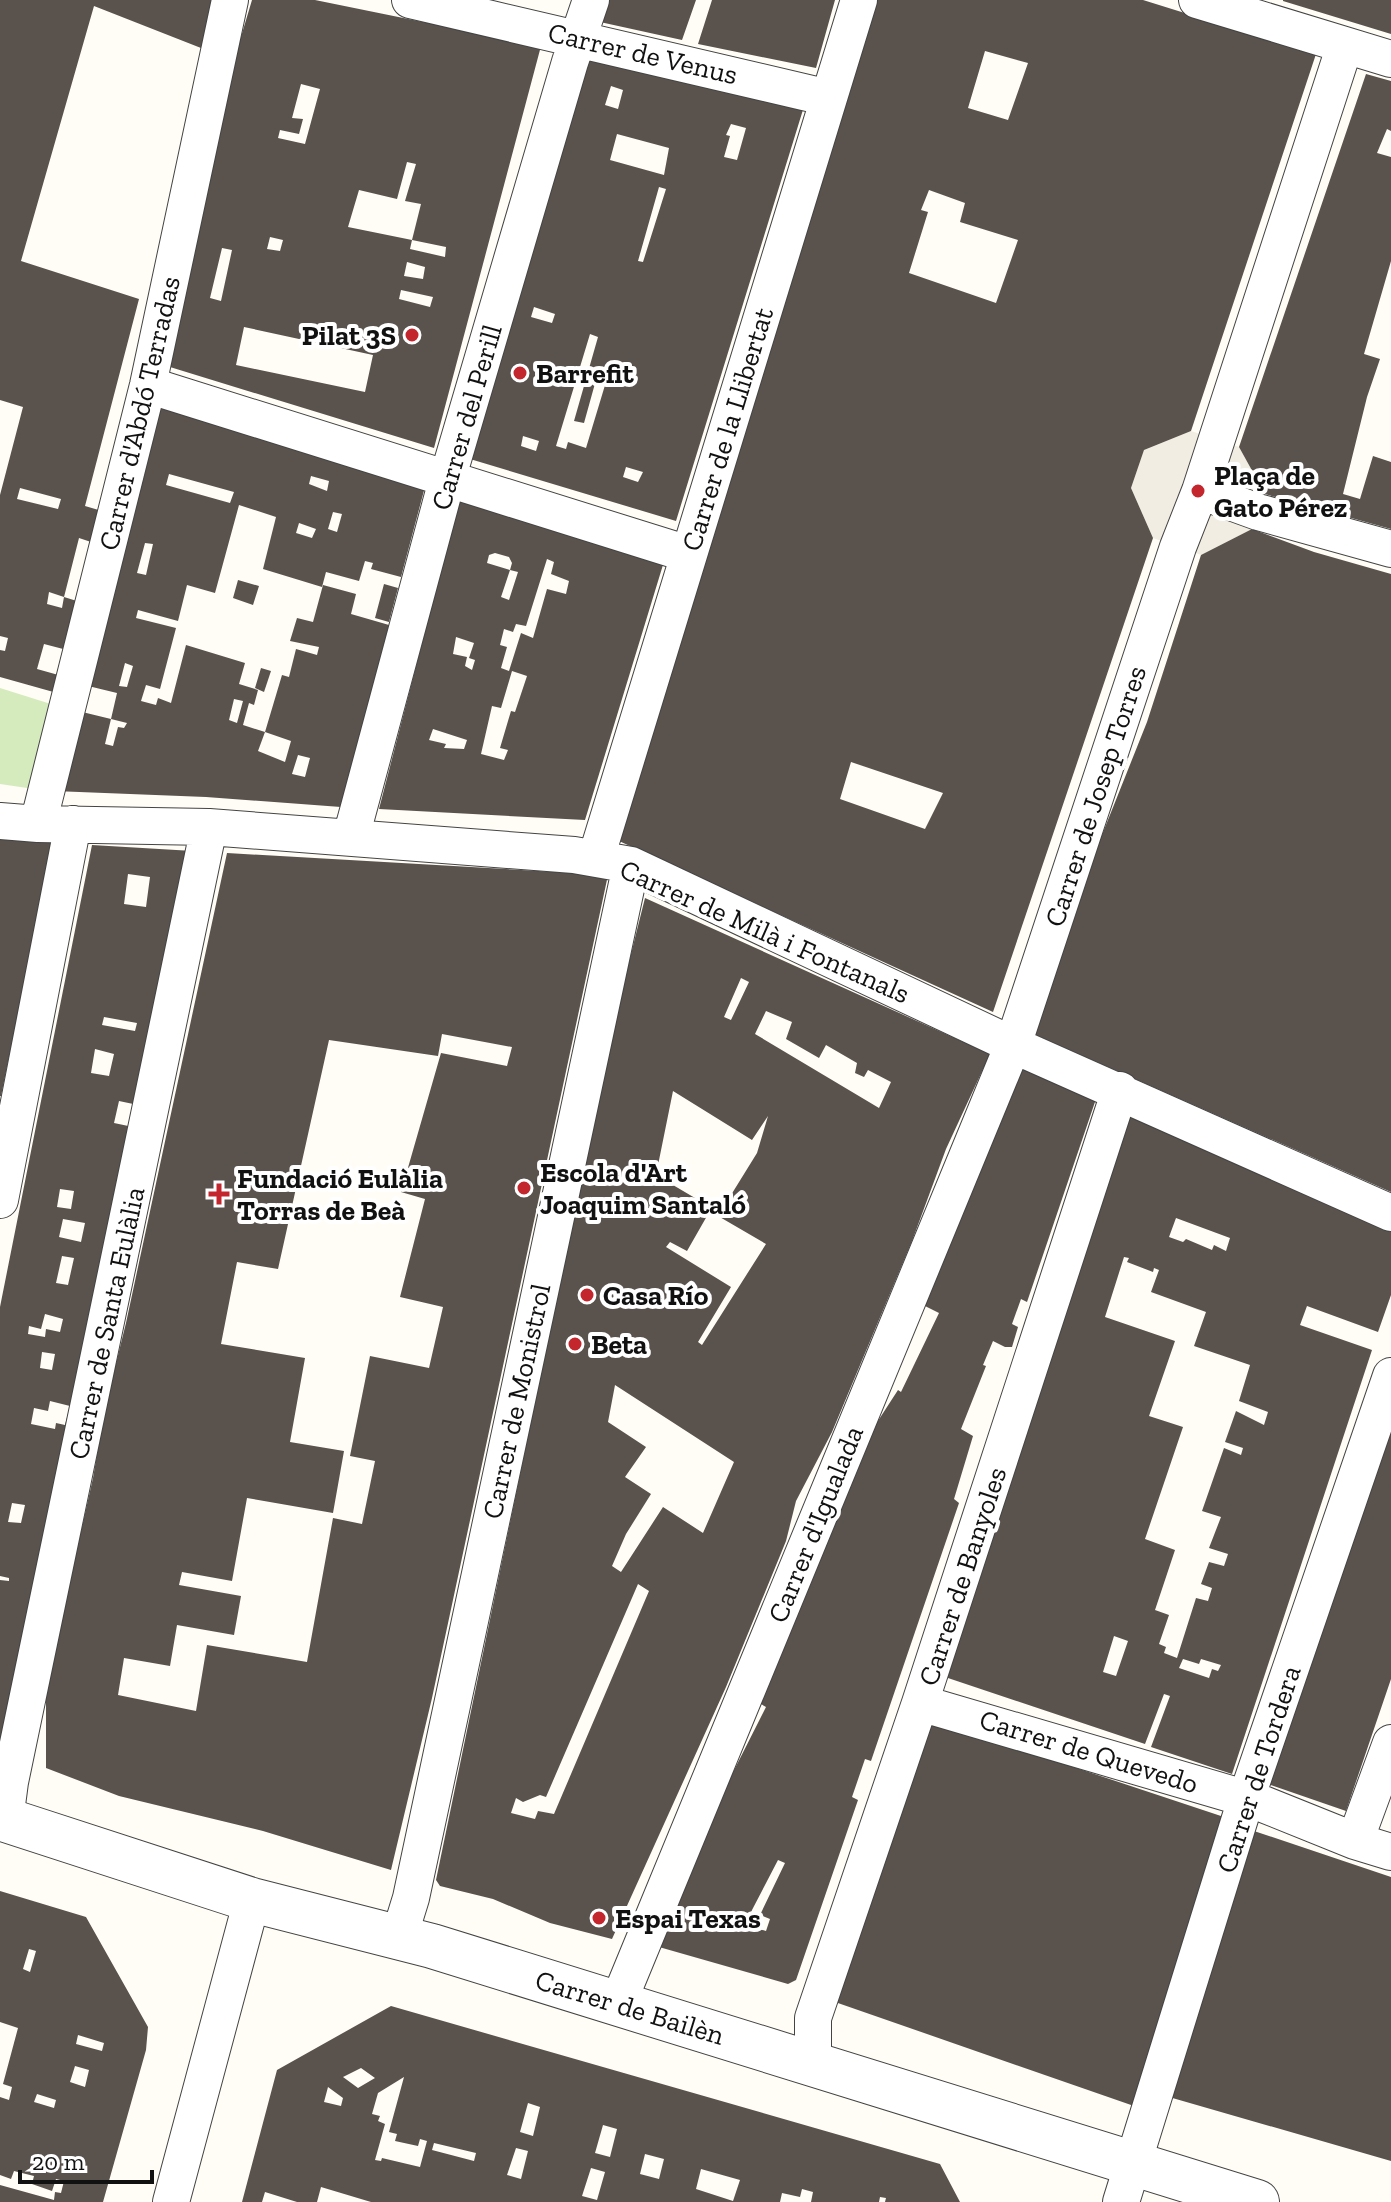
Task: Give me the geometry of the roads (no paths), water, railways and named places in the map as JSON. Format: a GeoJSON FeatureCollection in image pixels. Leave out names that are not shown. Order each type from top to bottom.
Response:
{"type":"FeatureCollection","features":[{"type":"Feature","properties":{"kind":"street","name":"Carrer d'Abdó Terradas"},"geometry":{"type":"LineString","coordinates":[[38,824],[148,385],[230,0]]}},
{"type":"Feature","properties":{"kind":"street","name":"Carrer de Venus"},"geometry":{"type":"LineString","coordinates":[[410,0],[829,98]]}},
{"type":"Feature","properties":{"kind":"street","name":"Carrer del Perill"},"geometry":{"type":"LineString","coordinates":[[351,837],[447,480],[591,0]]}},
{"type":"Feature","properties":{"kind":"street","name":"Carrer de la Llibertat"},"geometry":{"type":"LineString","coordinates":[[596,858],[859,0]]}},
{"type":"Feature","properties":{"kind":"street"},"geometry":{"type":"LineString","coordinates":[[1197,0],[1391,59]]}},
{"type":"Feature","properties":{"kind":"street"},"geometry":{"type":"LineString","coordinates":[[1345,45],[1200,491],[1258,512],[1391,549]]}},
{"type":"Feature","properties":{"kind":"street"},"geometry":{"type":"LineString","coordinates":[[148,385],[688,554]]}},
{"type":"Feature","properties":{"kind":"street","name":"Carrer de Josep Torres"},"geometry":{"type":"LineString","coordinates":[[1013,1045],[1178,547],[1200,491]]}},
{"type":"Feature","properties":{"kind":"street","name":"Carrer de Milà i Fontanals"},"geometry":{"type":"LineString","coordinates":[[0,821],[209,827],[596,858],[631,865],[1013,1045],[1391,1213]]}},
{"type":"Feature","properties":{"kind":"street"},"geometry":{"type":"LineString","coordinates":[[0,1200],[73,824]]}},
{"type":"Feature","properties":{"kind":"street","name":"Carrer de Santa Eulàlia"},"geometry":{"type":"LineString","coordinates":[[2,1819],[209,827]]}},
{"type":"Feature","properties":{"kind":"street","name":"Carrer de Monistrol"},"geometry":{"type":"LineString","coordinates":[[399,1937],[414,1883],[631,865]]}},
{"type":"Feature","properties":{"kind":"street","name":"Carrer d'Igualada"},"geometry":{"type":"LineString","coordinates":[[618,2003],[1013,1045]]}},
{"type":"Feature","properties":{"kind":"street","name":"Carrer de Banyoles"},"geometry":{"type":"LineString","coordinates":[[813,2063],[813,2018],[920,1703],[1120,1090]]}},
{"type":"Feature","properties":{"kind":"street","name":"Carrer de Tordera"},"geometry":{"type":"LineString","coordinates":[[1126,2183],[1246,1799],[1391,1376]]}},
{"type":"Feature","properties":{"kind":"street","name":"Carrer de Quevedo"},"geometry":{"type":"LineString","coordinates":[[920,1703],[1246,1799],[1391,1852]]}},
{"type":"Feature","properties":{"kind":"street"},"geometry":{"type":"LineString","coordinates":[[1355,1841],[1391,1743]]}},
{"type":"Feature","properties":{"kind":"street","name":"Carrer de Bailèn"},"geometry":{"type":"LineString","coordinates":[[2,1819],[252,1900],[399,1937],[813,2063],[1126,2183],[1257,2202]]}},
{"type":"Feature","properties":{"kind":"street"},"geometry":{"type":"LineString","coordinates":[[171,2202],[252,1900]]}},
{"type":"Feature","properties":{"kind":"place","name":"Pilat 3S"},"geometry":{"type":"Point","coordinates":[412,335]}},
{"type":"Feature","properties":{"kind":"place","name":"Barrefit"},"geometry":{"type":"Point","coordinates":[520,373]}},
{"type":"Feature","properties":{"kind":"place","name":"Plaça de Gato Pérez"},"geometry":{"type":"Point","coordinates":[1198,491]}},
{"type":"Feature","properties":{"kind":"place","name":"Escola d'Art Joaquim Santaló"},"geometry":{"type":"Point","coordinates":[524,1188]}},
{"type":"Feature","properties":{"kind":"place","name":"Fundació Eulàlia Torras de Beà"},"geometry":{"type":"Point","coordinates":[219,1194]}},
{"type":"Feature","properties":{"kind":"place","name":"Casa Río"},"geometry":{"type":"Point","coordinates":[587,1295]}},
{"type":"Feature","properties":{"kind":"place","name":"Beta"},"geometry":{"type":"Point","coordinates":[575,1344]}},
{"type":"Feature","properties":{"kind":"place","name":"Espai Texas"},"geometry":{"type":"Point","coordinates":[599,1918]}}]}
